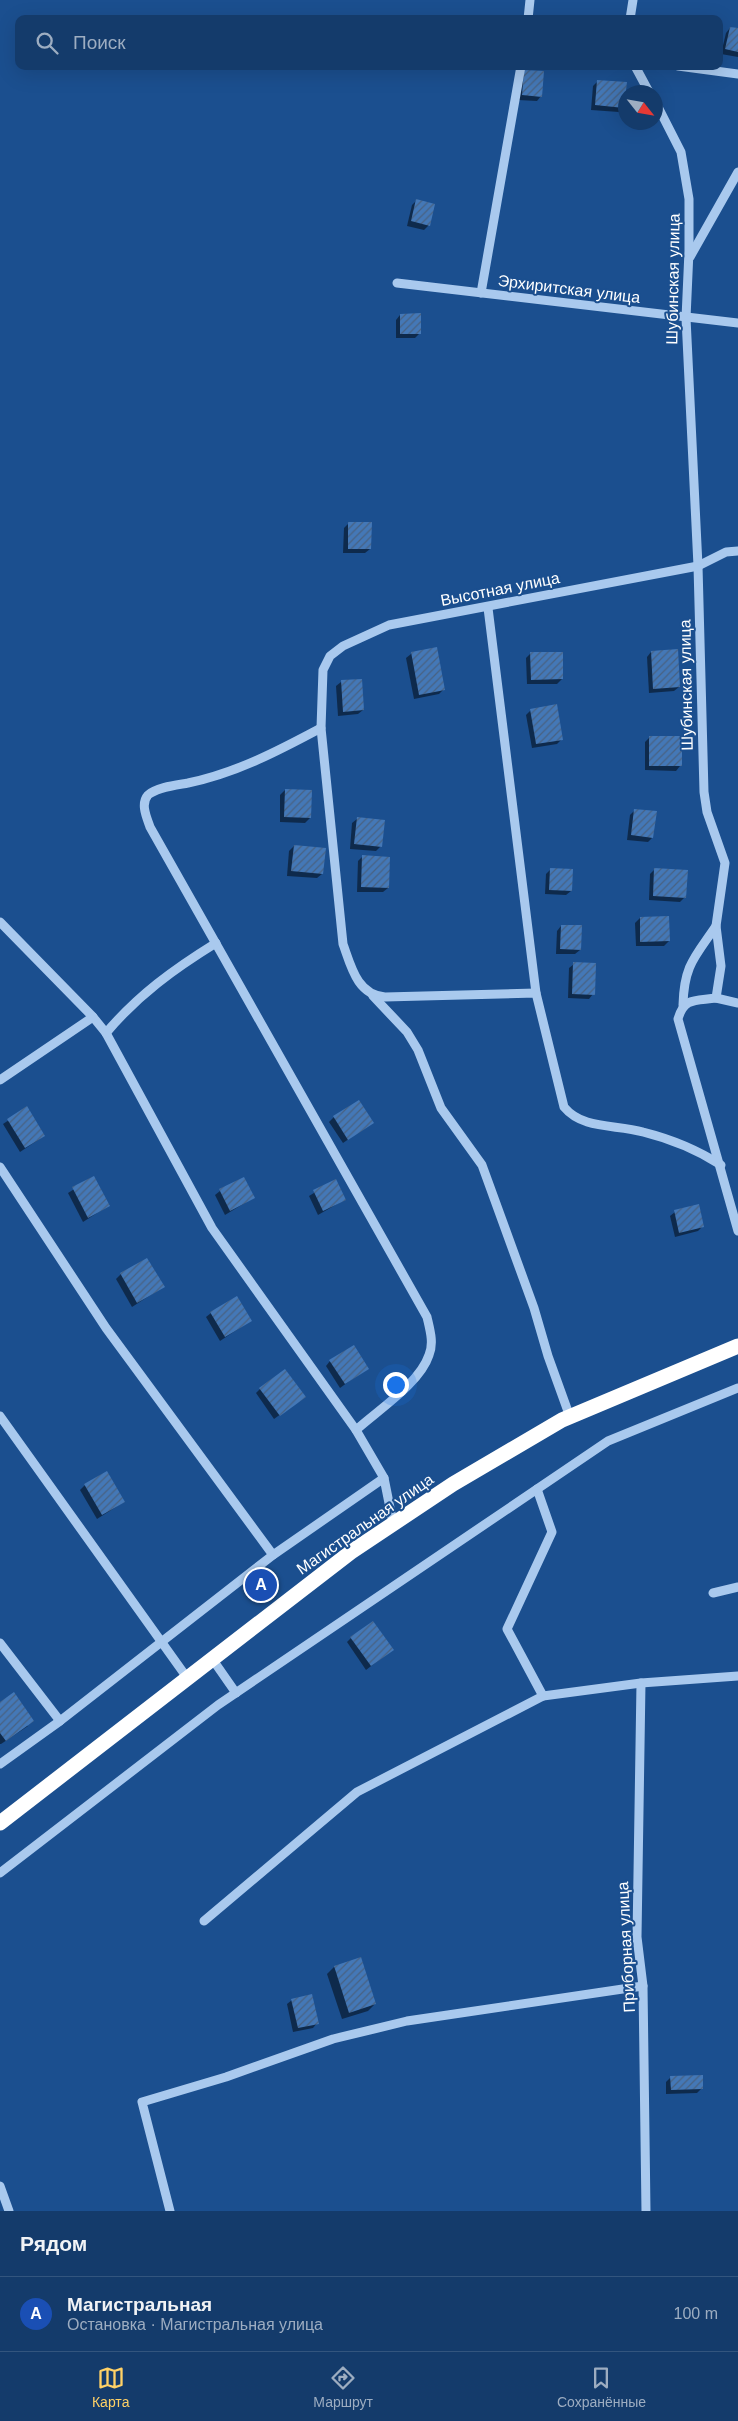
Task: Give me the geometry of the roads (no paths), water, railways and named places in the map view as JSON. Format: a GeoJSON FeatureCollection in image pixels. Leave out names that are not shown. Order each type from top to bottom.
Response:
{"type":"FeatureCollection","features":[{"type":"Feature","properties":{"kind":"highway","name":"Магистральная улица"},"geometry":{"type":"LineString","coordinates":[[0,1823],[351,1552],[392,1523],[453,1484],[570,1417],[738,1346]]}},
{"type":"Feature","properties":{"kind":"street"},"geometry":{"type":"LineString","coordinates":[[528,15],[530,0]]}},
{"type":"Feature","properties":{"kind":"street"},"geometry":{"type":"LineString","coordinates":[[631,15],[633,0]]}},
{"type":"Feature","properties":{"kind":"street"},"geometry":{"type":"LineString","coordinates":[[481,293],[520,70]]}},
{"type":"Feature","properties":{"kind":"street"},"geometry":{"type":"LineString","coordinates":[[638,70],[646,85]]}},
{"type":"Feature","properties":{"kind":"street"},"geometry":{"type":"LineString","coordinates":[[708,70],[738,74]]}},
{"type":"Feature","properties":{"kind":"street","name":"Шубинская улица"},"geometry":{"type":"LineString","coordinates":[[663,117],[681,152],[689,199],[686,318],[698,566],[704,792],[707,812],[725,863],[716,926],[721,966],[716,998]]}},
{"type":"Feature","properties":{"kind":"street"},"geometry":{"type":"LineString","coordinates":[[689,258],[738,172]]}},
{"type":"Feature","properties":{"kind":"street","name":"Эрхиритская улица"},"geometry":{"type":"LineString","coordinates":[[397,283],[738,323]]}},
{"type":"Feature","properties":{"kind":"street","name":"Высотная улица"},"geometry":{"type":"LineString","coordinates":[[321,728],[323,670],[330,656],[343,646],[389,625],[488,608],[698,566],[726,552],[738,550]]}},
{"type":"Feature","properties":{"kind":"street"},"geometry":{"type":"LineString","coordinates":[[488,608],[536,993],[564,1107],[572,1117],[588,1123],[640,1131],[678,1142],[703,1153],[721,1165]]}},
{"type":"Feature","properties":{"kind":"street"},"geometry":{"type":"LineString","coordinates":[[356,1430],[420,1373],[430,1355],[431,1348],[432,1335],[427,1317],[150,828],[144,802],[149,794],[168,787],[205,780],[254,763],[321,728],[344,944],[354,977],[407,1032],[418,1050],[441,1108],[482,1165],[534,1308],[548,1356],[570,1417]]}},
{"type":"Feature","properties":{"kind":"street"},"geometry":{"type":"LineString","coordinates":[[0,922],[94,1017],[106,1033],[212,1228],[356,1430],[384,1478],[392,1523]]}},
{"type":"Feature","properties":{"kind":"street"},"geometry":{"type":"LineString","coordinates":[[716,926],[687,969],[684,982],[683,1005],[678,1019],[721,1165],[738,1231]]}},
{"type":"Feature","properties":{"kind":"street"},"geometry":{"type":"LineString","coordinates":[[106,1033],[149,988],[174,969],[216,943]]}},
{"type":"Feature","properties":{"kind":"street"},"geometry":{"type":"LineString","coordinates":[[373,996],[536,993]]}},
{"type":"Feature","properties":{"kind":"street"},"geometry":{"type":"LineString","coordinates":[[683,1005],[716,998],[738,1003]]}},
{"type":"Feature","properties":{"kind":"street"},"geometry":{"type":"LineString","coordinates":[[0,1080],[94,1017]]}},
{"type":"Feature","properties":{"kind":"street"},"geometry":{"type":"LineString","coordinates":[[0,1167],[106,1328],[273,1555]]}},
{"type":"Feature","properties":{"kind":"street"},"geometry":{"type":"LineString","coordinates":[[0,1873],[236,1693],[608,1441],[738,1388]]}},
{"type":"Feature","properties":{"kind":"street"},"geometry":{"type":"LineString","coordinates":[[0,1416],[188,1679]]}},
{"type":"Feature","properties":{"kind":"street"},"geometry":{"type":"LineString","coordinates":[[0,1764],[60,1721],[273,1555],[384,1478]]}},
{"type":"Feature","properties":{"kind":"street"},"geometry":{"type":"LineString","coordinates":[[537,1489],[552,1532],[507,1629],[543,1696]]}},
{"type":"Feature","properties":{"kind":"street"},"geometry":{"type":"LineString","coordinates":[[713,1592],[738,1587]]}},
{"type":"Feature","properties":{"kind":"street"},"geometry":{"type":"LineString","coordinates":[[0,1643],[60,1721]]}},
{"type":"Feature","properties":{"kind":"street"},"geometry":{"type":"LineString","coordinates":[[213,1660],[236,1693]]}},
{"type":"Feature","properties":{"kind":"street"},"geometry":{"type":"LineString","coordinates":[[204,1921],[356,1792],[543,1696],[641,1683],[738,1676]]}},
{"type":"Feature","properties":{"kind":"street","name":"Приборная улица"},"geometry":{"type":"LineString","coordinates":[[641,1683],[637,1937],[644,1986],[646,2211]]}},
{"type":"Feature","properties":{"kind":"street"},"geometry":{"type":"LineString","coordinates":[[170,2211],[142,2102],[226,2077],[333,2039],[407,2021],[644,1986]]}},
{"type":"Feature","properties":{"kind":"street"},"geometry":{"type":"LineString","coordinates":[[0,2186],[9,2211]]}},
{"type":"Feature","properties":{"kind":"place","name":"Магистральная"},"geometry":{"type":"Point","coordinates":[261,1585]}}]}
